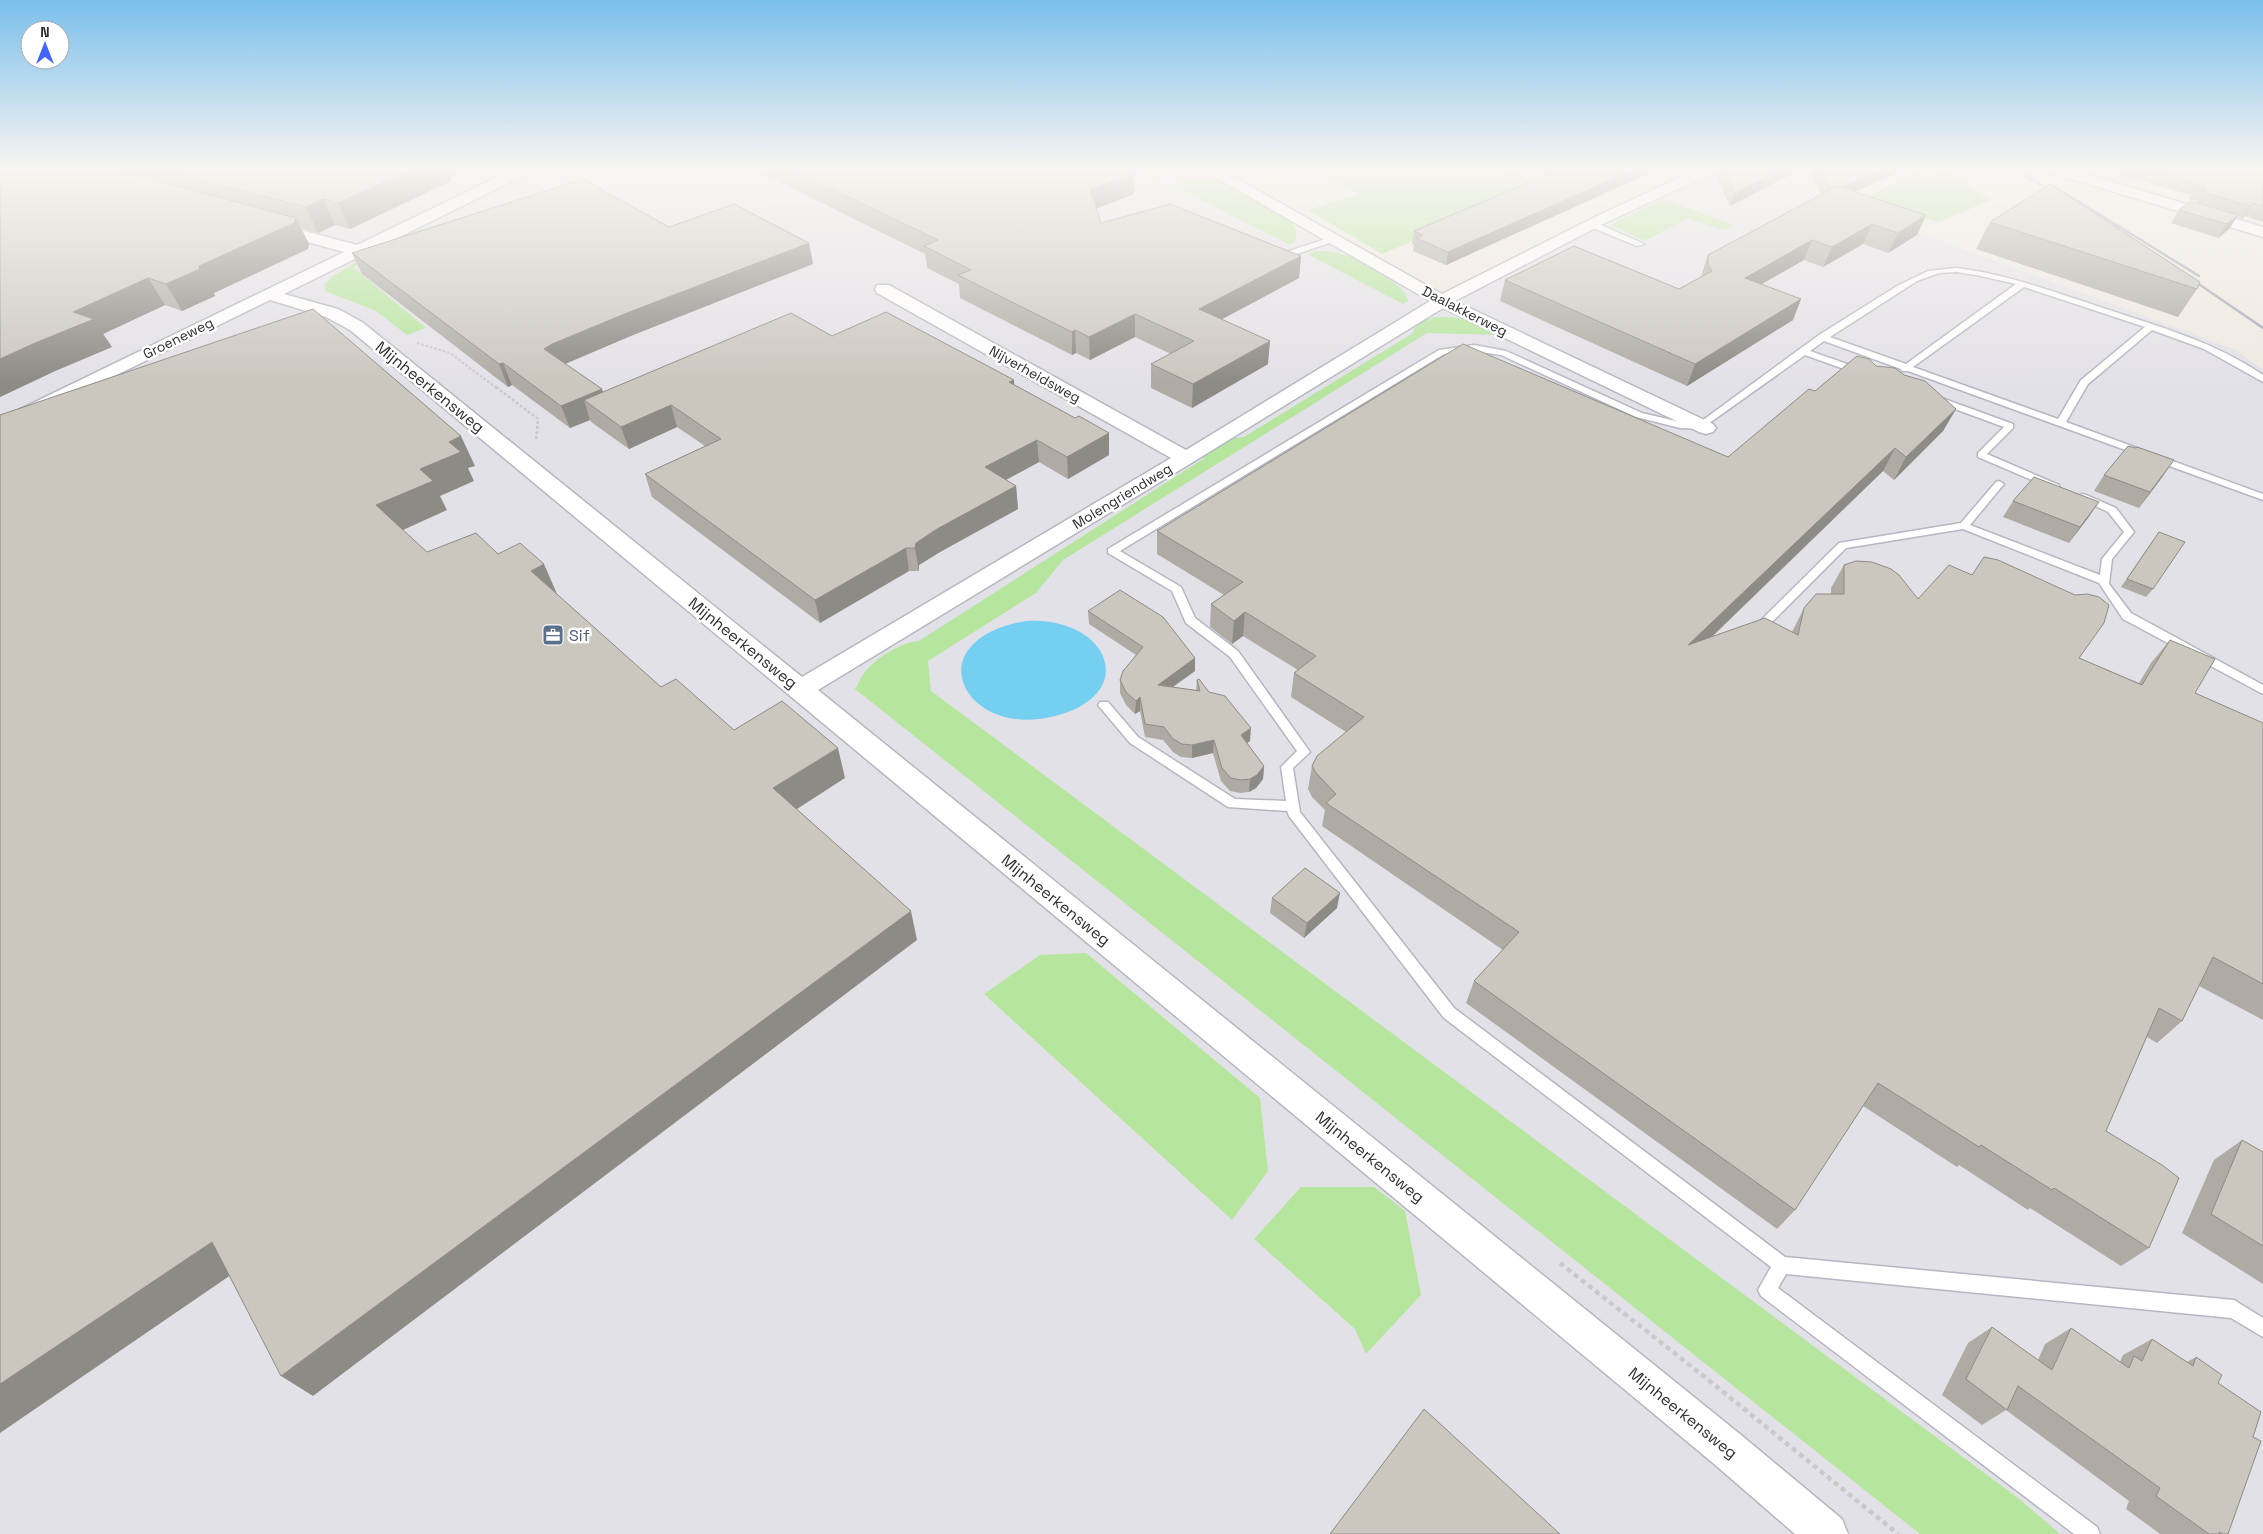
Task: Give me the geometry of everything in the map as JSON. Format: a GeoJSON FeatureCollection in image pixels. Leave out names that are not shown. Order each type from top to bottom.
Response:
{"type":"FeatureCollection","features":[{"type":"Feature","properties":{"kind":"street"},"geometry":{"type":"LineString","coordinates":[[313,239],[356,250]]}},
{"type":"Feature","properties":{"kind":"street","name":"Groeneweg"},"geometry":{"type":"LineString","coordinates":[[0,426],[270,295],[380,239]]}},
{"type":"Feature","properties":{"kind":"street","name":"Daalakkerweg"},"geometry":{"type":"LineString","coordinates":[[1332,239],[1442,301],[1704,427]]}},
{"type":"Feature","properties":{"kind":"street","name":"Molengriendweg"},"geometry":{"type":"LineString","coordinates":[[800,689],[1186,458],[1442,301],[1563,239]]}},
{"type":"Feature","properties":{"kind":"street","name":"Nijverheidsweg"},"geometry":{"type":"LineString","coordinates":[[883,290],[1186,458]]}},
{"type":"Feature","properties":{"kind":"street","name":"Mijnheerkensweg"},"geometry":{"type":"LineString","coordinates":[[270,295],[332,312],[356,326],[1727,1449],[1827,1534]]}},
{"type":"Feature","properties":{"kind":"lane"},"geometry":{"type":"LineString","coordinates":[[1270,253],[1279,257],[1332,239]]}},
{"type":"Feature","properties":{"kind":"lane"},"geometry":{"type":"LineString","coordinates":[[1627,239],[1640,244]]}},
{"type":"Feature","properties":{"kind":"lane"},"geometry":{"type":"LineString","coordinates":[[2263,379],[2225,355],[2150,327],[2022,284],[1984,274],[1940,271],[1918,277],[1822,338],[1704,427],[1680,425],[1639,416],[1503,353],[1474,348],[1442,352],[1112,551],[1177,589],[1190,620],[1234,654],[1245,669],[1304,752],[1288,767],[1294,813],[1448,1013],[1782,1265],[2234,1309],[2263,1328]]}},
{"type":"Feature","properties":{"kind":"lane"},"geometry":{"type":"LineString","coordinates":[[1905,369],[2022,284]]}},
{"type":"Feature","properties":{"kind":"lane"},"geometry":{"type":"LineString","coordinates":[[2060,424],[2084,382],[2150,327]]}},
{"type":"Feature","properties":{"kind":"lane"},"geometry":{"type":"LineString","coordinates":[[1822,338],[2263,497]]}},
{"type":"Feature","properties":{"kind":"lane"},"geometry":{"type":"LineString","coordinates":[[1803,351],[1875,377]]}},
{"type":"Feature","properties":{"kind":"lane"},"geometry":{"type":"LineString","coordinates":[[1929,397],[2010,426],[1981,455],[2112,510],[2129,532],[2107,559],[2104,584],[2127,616],[2263,690]]}},
{"type":"Feature","properties":{"kind":"lane"},"geometry":{"type":"LineString","coordinates":[[1964,526],[1999,484]]}},
{"type":"Feature","properties":{"kind":"lane"},"geometry":{"type":"LineString","coordinates":[[1759,628],[1843,545],[1964,526],[2104,581]]}},
{"type":"Feature","properties":{"kind":"lane"},"geometry":{"type":"LineString","coordinates":[[1104,705],[1134,740],[1233,804],[1293,806]]}},
{"type":"Feature","properties":{"kind":"lane"},"geometry":{"type":"LineString","coordinates":[[1782,1265],[1767,1290],[2090,1534]]}},
{"type":"Feature","properties":{"kind":"shaded area"},"geometry":{"type":"Polygon","coordinates":[[[0,239],[1316,239],[1436,296],[1555,239],[1935,239],[2236,350],[2263,370],[2263,1534],[0,1534],[0,239]]]}},
{"type":"Feature","properties":{"kind":"green space"},"geometry":{"type":"Polygon","coordinates":[[[396,239],[410,239],[353,267],[426,328],[407,335],[376,311],[325,291],[325,284],[333,276],[396,239]]]}},
{"type":"Feature","properties":{"kind":"green space"},"geometry":{"type":"Polygon","coordinates":[[[1277,239],[1296,239],[1290,245],[1277,239]]]}},
{"type":"Feature","properties":{"kind":"green space"},"geometry":{"type":"Polygon","coordinates":[[[1356,239],[1418,239],[1382,254],[1356,239]]]}},
{"type":"Feature","properties":{"kind":"green space"},"geometry":{"type":"Polygon","coordinates":[[[1316,251],[1346,255],[1372,267],[1389,277],[1386,278],[1400,287],[1408,301],[1403,304],[1307,254],[1316,251]]]}},
{"type":"Feature","properties":{"kind":"green space"},"geometry":{"type":"Polygon","coordinates":[[[1435,317],[1454,317],[1470,320],[1503,335],[1427,333],[1063,560],[1036,593],[928,661],[931,691],[2018,1498],[2060,1534],[1920,1534],[855,689],[865,672],[882,656],[904,645],[919,641],[1203,459],[1216,446],[1231,439],[1244,437],[1413,333],[1415,323],[1435,317]]]}},
{"type":"Feature","properties":{"kind":"green space"},"geometry":{"type":"Polygon","coordinates":[[[1086,953],[1260,1098],[1268,1171],[1232,1220],[984,994],[1040,955],[1086,953]]]}},
{"type":"Feature","properties":{"kind":"green space"},"geometry":{"type":"Polygon","coordinates":[[[1301,1187],[1374,1187],[1405,1211],[1421,1295],[1366,1354],[1355,1329],[1254,1239],[1301,1187]]]}},
{"type":"Feature","properties":{"kind":"water"},"geometry":{"type":"Polygon","coordinates":[[[1026,621],[1055,623],[1078,631],[1094,643],[1104,658],[1106,675],[1098,691],[1082,705],[1055,716],[1023,720],[996,714],[976,701],[964,685],[962,666],[970,647],[991,632],[1026,621]]]}},
{"type":"Feature","properties":{"kind":"building"},"geometry":{"type":"Polygon","coordinates":[[[0,239],[260,239],[199,266],[200,269],[166,284],[148,278],[73,312],[94,319],[0,359],[0,239]]]}},
{"type":"Feature","properties":{"kind":"building"},"geometry":{"type":"Polygon","coordinates":[[[397,239],[801,239],[809,243],[627,313],[544,349],[602,389],[561,406],[503,363],[499,364],[352,253],[397,239]]]}},
{"type":"Feature","properties":{"kind":"building"},"geometry":{"type":"Polygon","coordinates":[[[935,239],[1257,239],[1301,256],[1199,309],[1270,341],[1193,384],[1151,364],[1194,341],[1135,314],[1089,337],[1075,330],[1072,332],[958,275],[971,270],[924,246],[938,240],[935,239]]]}},
{"type":"Feature","properties":{"kind":"building"},"geometry":{"type":"Polygon","coordinates":[[[1417,239],[1478,239],[1448,252],[1417,239]]]}},
{"type":"Feature","properties":{"kind":"building"},"geometry":{"type":"Polygon","coordinates":[[[1739,239],[1847,239],[1832,247],[1812,240],[1745,278],[1801,299],[1695,364],[1505,280],[1574,246],[1679,289],[1712,271],[1708,265],[1708,255],[1739,239]]]}},
{"type":"Feature","properties":{"kind":"building"},"geometry":{"type":"Polygon","coordinates":[[[2041,239],[2134,239],[2200,282],[2197,289],[2041,239]]]}},
{"type":"Feature","properties":{"kind":"building"},"geometry":{"type":"Polygon","coordinates":[[[313,309],[461,436],[449,442],[461,452],[420,469],[433,481],[376,505],[427,552],[476,533],[498,554],[520,543],[544,564],[531,571],[661,687],[676,679],[734,730],[782,701],[838,748],[773,788],[911,911],[281,1376],[212,1242],[0,1384],[0,415],[313,309]]]}},
{"type":"Feature","properties":{"kind":"building"},"geometry":{"type":"Polygon","coordinates":[[[886,312],[1014,380],[1009,382],[1075,418],[1079,416],[1109,433],[1067,457],[1037,440],[985,467],[1016,486],[937,529],[916,543],[915,548],[906,548],[815,600],[645,474],[721,439],[671,405],[621,427],[584,400],[791,313],[832,336],[886,312]]]}},
{"type":"Feature","properties":{"kind":"building"},"geometry":{"type":"Polygon","coordinates":[[[1463,344],[1728,457],[1809,389],[1815,391],[1857,356],[1869,359],[1876,366],[1895,368],[1904,375],[1925,381],[1956,409],[1906,457],[1895,448],[1688,645],[1765,618],[1798,635],[1804,608],[1816,594],[1844,594],[1844,565],[1856,561],[1872,562],[1891,569],[1899,575],[1918,599],[1949,565],[1972,575],[1984,557],[1998,560],[2075,595],[2087,594],[2099,597],[2109,605],[2104,623],[2079,658],[2142,685],[2170,640],[2215,659],[2195,693],[2263,723],[2263,984],[2213,957],[2182,1021],[2159,1008],[2106,1131],[2162,1165],[2179,1178],[2149,1248],[2054,1188],[2052,1190],[1981,1145],[1979,1147],[1878,1083],[1795,1210],[1474,981],[1519,932],[1326,803],[1336,794],[1316,773],[1312,766],[1317,756],[1364,717],[1294,673],[1316,656],[1245,612],[1234,621],[1211,604],[1243,582],[1157,531],[1463,344]]]}},
{"type":"Feature","properties":{"kind":"building"},"geometry":{"type":"Polygon","coordinates":[[[2128,446],[2137,447],[2174,460],[2150,492],[2104,475],[2128,446]]]}},
{"type":"Feature","properties":{"kind":"building"},"geometry":{"type":"Polygon","coordinates":[[[2034,477],[2099,502],[2080,527],[2013,501],[2034,477]]]}},
{"type":"Feature","properties":{"kind":"building"},"geometry":{"type":"Polygon","coordinates":[[[2159,532],[2185,542],[2153,589],[2127,579],[2159,532]]]}},
{"type":"Feature","properties":{"kind":"building"},"geometry":{"type":"Polygon","coordinates":[[[1120,590],[1163,617],[1195,658],[1158,685],[1200,691],[1197,680],[1199,679],[1209,692],[1225,696],[1251,728],[1241,735],[1264,766],[1257,775],[1250,779],[1231,778],[1222,768],[1214,740],[1192,745],[1182,744],[1173,739],[1164,727],[1145,724],[1140,697],[1136,701],[1126,692],[1120,680],[1123,671],[1143,647],[1088,611],[1120,590]]]}},
{"type":"Feature","properties":{"kind":"building"},"geometry":{"type":"Polygon","coordinates":[[[1305,868],[1340,893],[1307,923],[1272,898],[1305,868]]]}},
{"type":"Feature","properties":{"kind":"building"},"geometry":{"type":"Polygon","coordinates":[[[2242,1140],[2263,1152],[2263,1246],[2211,1214],[2242,1140]]]}},
{"type":"Feature","properties":{"kind":"building"},"geometry":{"type":"Polygon","coordinates":[[[1992,1327],[2052,1370],[2071,1328],[2129,1368],[2134,1356],[2142,1361],[2152,1339],[2193,1366],[2196,1357],[2222,1375],[2218,1383],[2261,1412],[2253,1437],[2261,1441],[2228,1534],[2219,1532],[2219,1534],[2209,1534],[2156,1496],[2160,1488],[2018,1386],[2007,1410],[1966,1379],[1992,1327]]]}},
{"type":"Feature","properties":{"kind":"building"},"geometry":{"type":"Polygon","coordinates":[[[1424,1409],[1560,1534],[1330,1534],[1424,1409]]]}},
{"type":"Feature","properties":{"kind":"railway"},"geometry":{"type":"LineString","coordinates":[[2139,239],[2199,276]]}},
{"type":"Feature","properties":{"kind":"railway"},"geometry":{"type":"LineString","coordinates":[[2187,276],[2263,328]]}},
{"type":"Feature","properties":{"kind":"place","name":"Sif"},"geometry":{"type":"Point","coordinates":[553,635]}}]}
